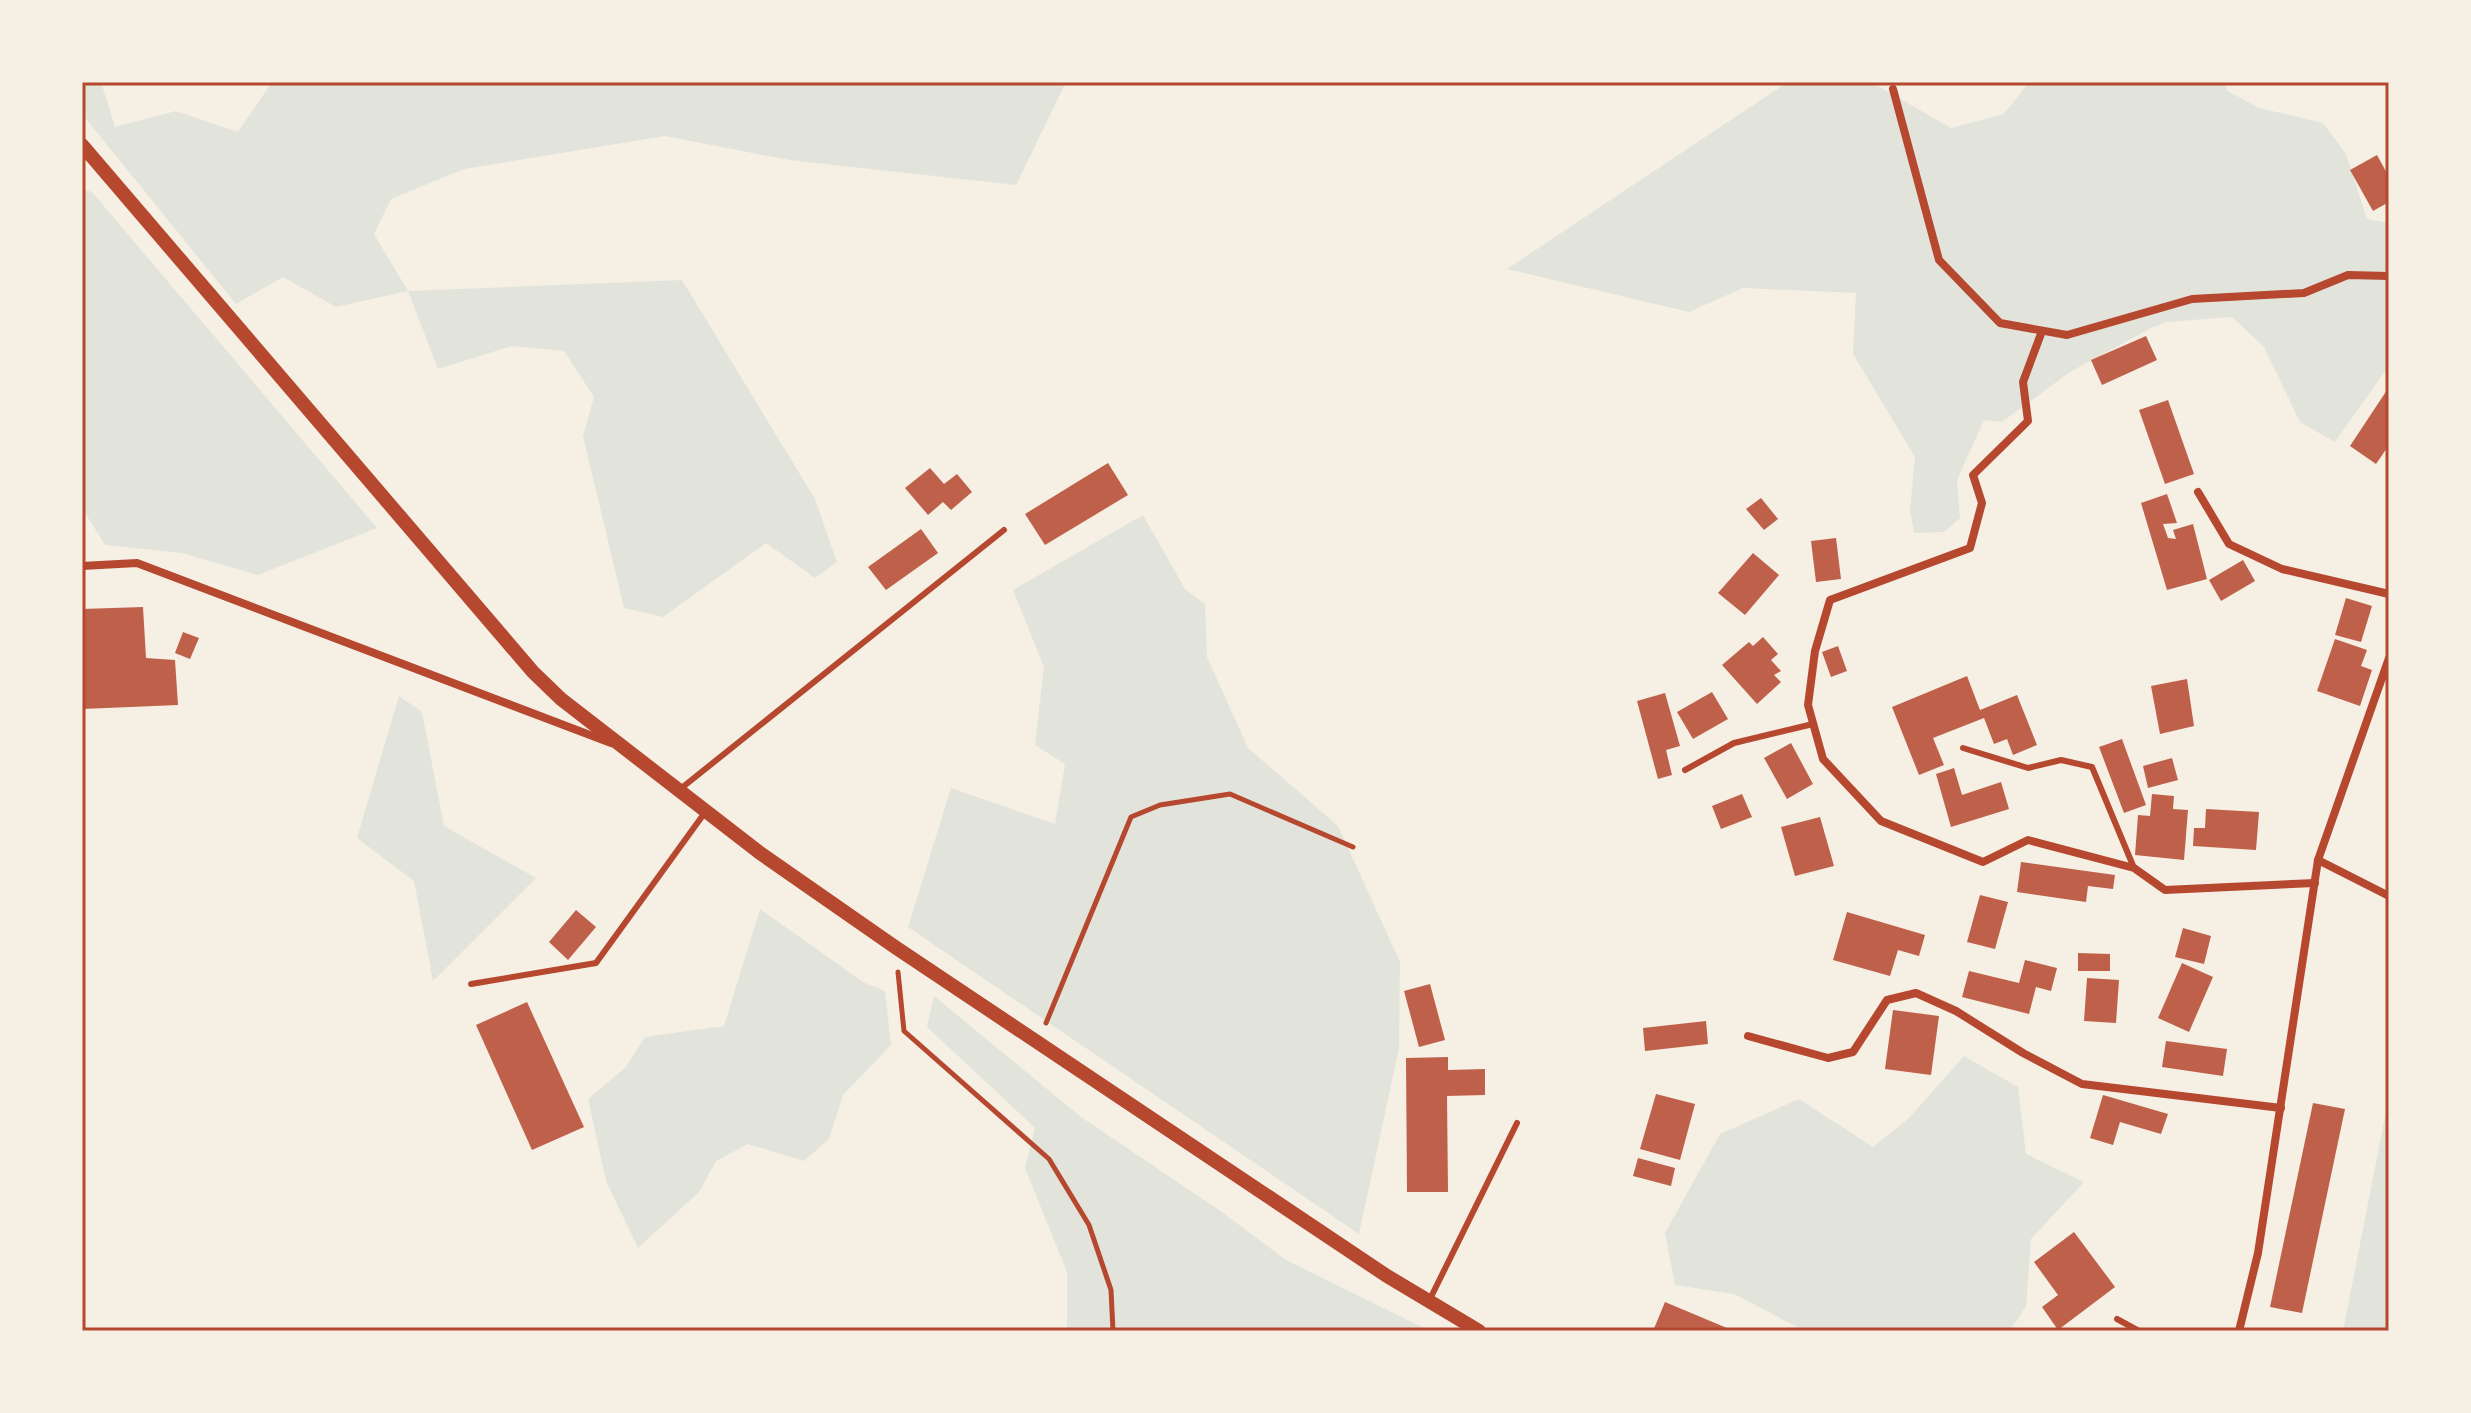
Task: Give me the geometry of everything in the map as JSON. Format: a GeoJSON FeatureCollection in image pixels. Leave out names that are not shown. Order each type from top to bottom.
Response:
{"type":"FeatureCollection","features":[{"type":"Feature","properties":{"kind":"street"},"geometry":{"type":"LineString","coordinates":[[1893,89],[1939,260],[2000,323],[2067,335],[2192,299],[2304,293],[2348,275],[2389,276]]}},
{"type":"Feature","properties":{"kind":"street"},"geometry":{"type":"LineString","coordinates":[[82,145],[533,672],[706,811],[895,947],[1429,1301],[1479,1331]]}},
{"type":"Feature","properties":{"kind":"street"},"geometry":{"type":"LineString","coordinates":[[2042,331],[2023,382],[2028,421],[1973,475],[1982,503],[1970,548],[1830,600],[1813,664],[1808,705],[1823,759],[1881,821],[1983,862],[2028,840],[2134,868],[2165,890],[2315,883]]}},
{"type":"Feature","properties":{"kind":"street"},"geometry":{"type":"LineString","coordinates":[[2198,492],[2229,544],[2282,569],[2389,594]]}},
{"type":"Feature","properties":{"kind":"street"},"geometry":{"type":"LineString","coordinates":[[82,566],[137,563],[623,747]]}},
{"type":"Feature","properties":{"kind":"street"},"geometry":{"type":"LineString","coordinates":[[2239,1331],[2258,1253],[2318,860],[2389,658]]}},
{"type":"Feature","properties":{"kind":"street"},"geometry":{"type":"LineString","coordinates":[[2318,860],[2389,896]]}},
{"type":"Feature","properties":{"kind":"street"},"geometry":{"type":"LineString","coordinates":[[1748,1036],[1828,1058],[1853,1052],[1887,1000],[1916,993],[1956,1011],[2023,1053],[2082,1084],[2281,1108]]}},
{"type":"Feature","properties":{"kind":"lane"},"geometry":{"type":"LineString","coordinates":[[679,790],[1004,530]]}},
{"type":"Feature","properties":{"kind":"lane"},"geometry":{"type":"LineString","coordinates":[[1685,770],[1734,743],[1813,724]]}},
{"type":"Feature","properties":{"kind":"lane"},"geometry":{"type":"LineString","coordinates":[[1963,748],[2028,768],[2061,760],[2092,767],[2134,868]]}},
{"type":"Feature","properties":{"kind":"lane"},"geometry":{"type":"LineString","coordinates":[[471,984],[596,963],[706,811]]}},
{"type":"Feature","properties":{"kind":"lane"},"geometry":{"type":"LineString","coordinates":[[1429,1301],[1517,1123]]}},
{"type":"Feature","properties":{"kind":"lane"},"geometry":{"type":"LineString","coordinates":[[2117,1319],[2139,1331]]}},
{"type":"Feature","properties":{"kind":"path"},"geometry":{"type":"LineString","coordinates":[[1038,1043],[1131,817],[1160,805],[1230,794],[1353,847]]}},
{"type":"Feature","properties":{"kind":"path"},"geometry":{"type":"LineString","coordinates":[[895,947],[904,1031],[1049,1159],[1089,1225],[1111,1290],[1113,1331]]}},
{"type":"Feature","properties":{"kind":"shaded area"},"geometry":{"type":"Polygon","coordinates":[[[82,82],[101,82],[115,127],[176,111],[238,132],[272,82],[1066,82],[1016,185],[789,160],[665,136],[464,169],[391,199],[374,234],[408,291],[336,307],[283,277],[236,304],[82,114],[82,82]]]}},
{"type":"Feature","properties":{"kind":"shaded area"},"geometry":{"type":"Polygon","coordinates":[[[1788,82],[1871,82],[1951,128],[2004,114],[2029,82],[2227,82],[2226,90],[2259,108],[2323,123],[2346,154],[2367,219],[2389,223],[2389,366],[2335,442],[2300,422],[2264,347],[2232,317],[2166,322],[2070,372],[2002,422],[1984,420],[1957,480],[1960,518],[1944,532],[1914,533],[1910,509],[1915,457],[1853,354],[1856,293],[1743,288],[1689,312],[1507,269],[1788,82]]]}},
{"type":"Feature","properties":{"kind":"shaded area"},"geometry":{"type":"Polygon","coordinates":[[[82,189],[92,192],[377,528],[258,575],[182,553],[105,545],[82,508],[82,189]]]}},
{"type":"Feature","properties":{"kind":"shaded area"},"geometry":{"type":"Polygon","coordinates":[[[682,280],[815,499],[837,562],[815,578],[766,543],[663,617],[624,608],[583,436],[594,397],[564,351],[512,346],[438,369],[408,291],[682,280]]]}},
{"type":"Feature","properties":{"kind":"shaded area"},"geometry":{"type":"Polygon","coordinates":[[[1143,515],[1185,589],[1205,604],[1207,657],[1248,748],[1338,826],[1400,962],[1399,1048],[1359,1234],[908,927],[951,788],[1055,824],[1065,764],[1035,745],[1044,667],[1013,590],[1143,515]]]}},
{"type":"Feature","properties":{"kind":"shaded area"},"geometry":{"type":"Polygon","coordinates":[[[399,696],[422,712],[444,826],[536,878],[433,981],[414,881],[357,838],[399,696]]]}},
{"type":"Feature","properties":{"kind":"shaded area"},"geometry":{"type":"Polygon","coordinates":[[[760,909],[863,982],[885,991],[891,1045],[843,1095],[829,1139],[804,1161],[748,1144],[716,1161],[699,1192],[638,1248],[606,1181],[588,1099],[626,1067],[645,1037],[724,1026],[760,909]]]}},
{"type":"Feature","properties":{"kind":"shaded area"},"geometry":{"type":"Polygon","coordinates":[[[934,996],[1081,1117],[1219,1210],[1286,1260],[1430,1331],[1067,1331],[1067,1272],[1025,1168],[1035,1128],[927,1027],[934,996]]]}},
{"type":"Feature","properties":{"kind":"shaded area"},"geometry":{"type":"Polygon","coordinates":[[[1964,1056],[2018,1087],[2026,1154],[2084,1182],[2031,1239],[2026,1306],[2010,1331],[1805,1331],[1734,1294],[1675,1285],[1665,1233],[1720,1134],[1799,1099],[1873,1147],[1909,1118],[1964,1056]]]}},
{"type":"Feature","properties":{"kind":"shaded area"},"geometry":{"type":"Polygon","coordinates":[[[2389,1096],[2389,1331],[2343,1331],[2389,1096]]]}},
{"type":"Feature","properties":{"kind":"building"},"geometry":{"type":"Polygon","coordinates":[[[2377,155],[2389,177],[2389,202],[2373,211],[2350,170],[2377,155]]]}},
{"type":"Feature","properties":{"kind":"building"},"geometry":{"type":"Polygon","coordinates":[[[2146,336],[2157,360],[2102,385],[2091,360],[2146,336]]]}},
{"type":"Feature","properties":{"kind":"building"},"geometry":{"type":"Polygon","coordinates":[[[2387,390],[2389,445],[2376,464],[2350,446],[2387,390]]]}},
{"type":"Feature","properties":{"kind":"building"},"geometry":{"type":"Polygon","coordinates":[[[2168,400],[2194,474],[2165,484],[2139,410],[2168,400]]]}},
{"type":"Feature","properties":{"kind":"building"},"geometry":{"type":"Polygon","coordinates":[[[1108,463],[1128,495],[1045,545],[1025,514],[1108,463]]]}},
{"type":"Feature","properties":{"kind":"building"},"geometry":{"type":"Polygon","coordinates":[[[930,468],[944,484],[957,474],[972,492],[951,510],[943,502],[928,515],[905,488],[930,468]]]}},
{"type":"Feature","properties":{"kind":"building"},"geometry":{"type":"Polygon","coordinates":[[[2167,494],[2177,523],[2163,524],[2168,538],[2176,539],[2173,530],[2193,524],[2207,579],[2167,590],[2141,503],[2167,494]]]}},
{"type":"Feature","properties":{"kind":"building"},"geometry":{"type":"Polygon","coordinates":[[[1761,498],[1778,519],[1764,530],[1746,509],[1761,498]]]}},
{"type":"Feature","properties":{"kind":"building"},"geometry":{"type":"Polygon","coordinates":[[[921,529],[938,553],[886,590],[868,567],[921,529]]]}},
{"type":"Feature","properties":{"kind":"building"},"geometry":{"type":"Polygon","coordinates":[[[1836,538],[1841,579],[1816,582],[1811,541],[1836,538]]]}},
{"type":"Feature","properties":{"kind":"building"},"geometry":{"type":"Polygon","coordinates":[[[1753,553],[1779,575],[1745,615],[1718,593],[1753,553]]]}},
{"type":"Feature","properties":{"kind":"building"},"geometry":{"type":"Polygon","coordinates":[[[2243,560],[2255,581],[2221,601],[2209,580],[2243,560]]]}},
{"type":"Feature","properties":{"kind":"building"},"geometry":{"type":"Polygon","coordinates":[[[2346,598],[2372,606],[2361,642],[2335,635],[2346,598]]]}},
{"type":"Feature","properties":{"kind":"building"},"geometry":{"type":"Polygon","coordinates":[[[143,607],[146,658],[175,660],[178,705],[82,709],[82,609],[143,607]]]}},
{"type":"Feature","properties":{"kind":"building"},"geometry":{"type":"Polygon","coordinates":[[[183,632],[199,638],[190,659],[175,653],[183,632]]]}},
{"type":"Feature","properties":{"kind":"building"},"geometry":{"type":"Polygon","coordinates":[[[1763,637],[1778,654],[1771,660],[1781,671],[1774,675],[1781,682],[1757,704],[1722,665],[1749,642],[1753,646],[1763,637]]]}},
{"type":"Feature","properties":{"kind":"building"},"geometry":{"type":"Polygon","coordinates":[[[2335,639],[2367,650],[2361,666],[2372,670],[2360,706],[2317,691],[2335,639]]]}},
{"type":"Feature","properties":{"kind":"building"},"geometry":{"type":"Polygon","coordinates":[[[1838,646],[1847,671],[1831,677],[1822,652],[1838,646]]]}},
{"type":"Feature","properties":{"kind":"building"},"geometry":{"type":"Polygon","coordinates":[[[1967,676],[1980,710],[2017,695],[2037,745],[2013,755],[2007,739],[1994,744],[1984,718],[1933,738],[1944,765],[1919,775],[1892,707],[1967,676]]]}},
{"type":"Feature","properties":{"kind":"building"},"geometry":{"type":"Polygon","coordinates":[[[2187,679],[2194,726],[2160,734],[2151,686],[2187,679]]]}},
{"type":"Feature","properties":{"kind":"building"},"geometry":{"type":"Polygon","coordinates":[[[1712,692],[1728,719],[1693,739],[1677,712],[1712,692]]]}},
{"type":"Feature","properties":{"kind":"building"},"geometry":{"type":"Polygon","coordinates":[[[1665,693],[1680,746],[1666,750],[1672,775],[1658,779],[1637,701],[1665,693]]]}},
{"type":"Feature","properties":{"kind":"building"},"geometry":{"type":"Polygon","coordinates":[[[2122,739],[2146,805],[2124,813],[2099,747],[2122,739]]]}},
{"type":"Feature","properties":{"kind":"building"},"geometry":{"type":"Polygon","coordinates":[[[1791,743],[1813,784],[1787,799],[1764,758],[1791,743]]]}},
{"type":"Feature","properties":{"kind":"building"},"geometry":{"type":"Polygon","coordinates":[[[2172,758],[2178,780],[2148,788],[2143,766],[2172,758]]]}},
{"type":"Feature","properties":{"kind":"building"},"geometry":{"type":"Polygon","coordinates":[[[1954,768],[1962,795],[2001,782],[2009,809],[1951,827],[1936,774],[1954,768]]]}},
{"type":"Feature","properties":{"kind":"building"},"geometry":{"type":"Polygon","coordinates":[[[1742,794],[1752,817],[1721,829],[1712,806],[1742,794]]]}},
{"type":"Feature","properties":{"kind":"building"},"geometry":{"type":"Polygon","coordinates":[[[2152,794],[2174,796],[2173,809],[2188,810],[2184,860],[2135,855],[2138,815],[2150,816],[2152,794]]]}},
{"type":"Feature","properties":{"kind":"building"},"geometry":{"type":"Polygon","coordinates":[[[2206,809],[2259,812],[2256,850],[2193,846],[2194,828],[2205,828],[2206,809]]]}},
{"type":"Feature","properties":{"kind":"building"},"geometry":{"type":"Polygon","coordinates":[[[1820,817],[1834,866],[1795,876],[1781,827],[1820,817]]]}},
{"type":"Feature","properties":{"kind":"building"},"geometry":{"type":"Polygon","coordinates":[[[2021,862],[2115,875],[2113,889],[2088,886],[2086,902],[2017,892],[2021,862]]]}},
{"type":"Feature","properties":{"kind":"building"},"geometry":{"type":"Polygon","coordinates":[[[1980,895],[2008,902],[1995,949],[1967,942],[1980,895]]]}},
{"type":"Feature","properties":{"kind":"building"},"geometry":{"type":"Polygon","coordinates":[[[576,910],[596,927],[568,960],[549,942],[576,910]]]}},
{"type":"Feature","properties":{"kind":"building"},"geometry":{"type":"Polygon","coordinates":[[[1847,912],[1925,935],[1919,956],[1898,950],[1890,976],[1833,960],[1847,912]]]}},
{"type":"Feature","properties":{"kind":"building"},"geometry":{"type":"Polygon","coordinates":[[[2183,928],[2211,936],[2204,964],[2175,957],[2183,928]]]}},
{"type":"Feature","properties":{"kind":"building"},"geometry":{"type":"Polygon","coordinates":[[[2078,953],[2110,954],[2110,971],[2078,971],[2078,953]]]}},
{"type":"Feature","properties":{"kind":"building"},"geometry":{"type":"Polygon","coordinates":[[[2025,960],[2057,968],[2051,991],[2036,987],[2029,1014],[1962,997],[1969,971],[2019,983],[2025,960]]]}},
{"type":"Feature","properties":{"kind":"building"},"geometry":{"type":"Polygon","coordinates":[[[2182,963],[2213,977],[2189,1032],[2158,1018],[2182,963]]]}},
{"type":"Feature","properties":{"kind":"building"},"geometry":{"type":"Polygon","coordinates":[[[2087,978],[2119,980],[2116,1023],[2084,1021],[2087,978]]]}},
{"type":"Feature","properties":{"kind":"building"},"geometry":{"type":"Polygon","coordinates":[[[1430,984],[1445,1040],[1419,1047],[1404,991],[1430,984]]]}},
{"type":"Feature","properties":{"kind":"building"},"geometry":{"type":"Polygon","coordinates":[[[527,1002],[584,1127],[532,1150],[476,1025],[527,1002]]]}},
{"type":"Feature","properties":{"kind":"building"},"geometry":{"type":"Polygon","coordinates":[[[1893,1010],[1939,1016],[1931,1075],[1885,1069],[1893,1010]]]}},
{"type":"Feature","properties":{"kind":"building"},"geometry":{"type":"Polygon","coordinates":[[[1706,1021],[1708,1044],[1645,1051],[1643,1028],[1706,1021]]]}},
{"type":"Feature","properties":{"kind":"building"},"geometry":{"type":"Polygon","coordinates":[[[2166,1041],[2227,1049],[2223,1076],[2162,1067],[2166,1041]]]}},
{"type":"Feature","properties":{"kind":"building"},"geometry":{"type":"Polygon","coordinates":[[[1448,1057],[1448,1070],[1485,1069],[1485,1095],[1447,1096],[1448,1192],[1407,1192],[1406,1058],[1448,1057]]]}},
{"type":"Feature","properties":{"kind":"building"},"geometry":{"type":"Polygon","coordinates":[[[1656,1094],[1695,1104],[1680,1160],[1640,1149],[1656,1094]]]}},
{"type":"Feature","properties":{"kind":"building"},"geometry":{"type":"Polygon","coordinates":[[[2103,1095],[2168,1114],[2161,1134],[2120,1122],[2113,1145],[2090,1138],[2103,1095]]]}},
{"type":"Feature","properties":{"kind":"building"},"geometry":{"type":"Polygon","coordinates":[[[2313,1103],[2345,1109],[2302,1313],[2270,1307],[2313,1103]]]}},
{"type":"Feature","properties":{"kind":"building"},"geometry":{"type":"Polygon","coordinates":[[[1638,1158],[1675,1168],[1671,1186],[1633,1176],[1638,1158]]]}},
{"type":"Feature","properties":{"kind":"building"},"geometry":{"type":"Polygon","coordinates":[[[2074,1232],[2115,1287],[2058,1330],[2042,1307],[2058,1295],[2034,1262],[2074,1232]]]}},
{"type":"Feature","properties":{"kind":"building"},"geometry":{"type":"Polygon","coordinates":[[[1665,1302],[1734,1331],[1653,1331],[1665,1302]]]}}]}
